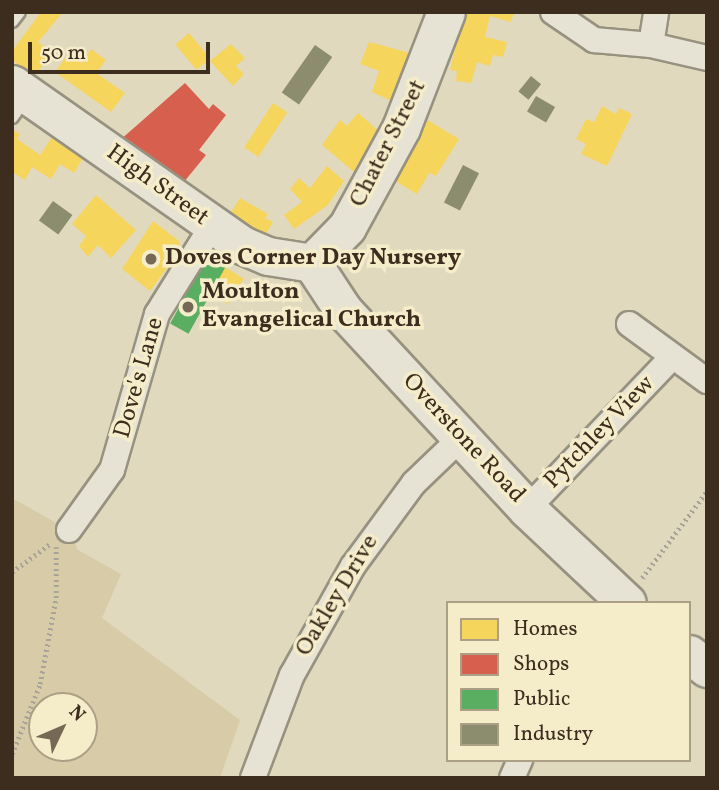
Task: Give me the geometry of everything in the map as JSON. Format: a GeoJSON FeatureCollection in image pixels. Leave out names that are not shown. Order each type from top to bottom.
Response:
{"type":"FeatureCollection","features":[{"type":"Feature","properties":{"kind":"street","name":"Chater Street"},"geometry":{"type":"LineString","coordinates":[[312,263],[347,227],[401,128],[446,12]]}},
{"type":"Feature","properties":{"kind":"street"},"geometry":{"type":"LineString","coordinates":[[553,12],[594,40],[651,45],[707,58]]}},
{"type":"Feature","properties":{"kind":"street"},"geometry":{"type":"LineString","coordinates":[[651,45],[656,12]]}},
{"type":"Feature","properties":{"kind":"street","name":"High Street"},"geometry":{"type":"LineString","coordinates":[[17,99],[212,226],[268,256],[312,263]]}},
{"type":"Feature","properties":{"kind":"street","name":"Dove's Lane"},"geometry":{"type":"LineString","coordinates":[[69,530],[112,470],[157,314],[212,226]]}},
{"type":"Feature","properties":{"kind":"street","name":"Overstone Road"},"geometry":{"type":"LineString","coordinates":[[312,263],[343,310],[527,509],[620,601]]}},
{"type":"Feature","properties":{"kind":"street","name":"Pytchley View"},"geometry":{"type":"LineString","coordinates":[[629,324],[707,381]]}},
{"type":"Feature","properties":{"kind":"street","name":"Pytchley View"},"geometry":{"type":"LineString","coordinates":[[527,509],[673,356]]}},
{"type":"Feature","properties":{"kind":"street","name":"Oakley Drive"},"geometry":{"type":"LineString","coordinates":[[253,778],[292,676],[353,566],[414,484],[461,438]]}},
{"type":"Feature","properties":{"kind":"street"},"geometry":{"type":"LineString","coordinates":[[691,656],[707,668]]}},
{"type":"Feature","properties":{"kind":"street"},"geometry":{"type":"LineString","coordinates":[[512,778],[519,762]]}},
{"type":"Feature","properties":{"kind":"lane"},"geometry":{"type":"LineString","coordinates":[[12,21],[19,12]]}},
{"type":"Feature","properties":{"kind":"path"},"geometry":{"type":"LineString","coordinates":[[620,601],[707,491]]}},
{"type":"Feature","properties":{"kind":"path"},"geometry":{"type":"LineString","coordinates":[[12,572],[56,539],[56,598],[40,684],[12,754]]}},
{"type":"Feature","properties":{"kind":"shaded area"},"geometry":{"type":"Polygon","coordinates":[[[12,498],[69,530],[78,550],[121,574],[102,618],[240,720],[220,778],[12,778],[12,498]]]}},
{"type":"Feature","properties":{"kind":"building: Homes"},"geometry":{"type":"Polygon","coordinates":[[[41,12],[63,12],[38,42],[52,52],[34,77],[12,60],[12,51],[41,12]]]}},
{"type":"Feature","properties":{"kind":"building: Homes"},"geometry":{"type":"Polygon","coordinates":[[[463,12],[514,12],[511,22],[490,16],[485,37],[507,42],[503,57],[493,55],[490,66],[477,62],[471,83],[456,81],[457,71],[450,70],[463,12]]]}},
{"type":"Feature","properties":{"kind":"building: Homes"},"geometry":{"type":"Polygon","coordinates":[[[189,33],[210,58],[196,70],[175,45],[189,33]]]}},
{"type":"Feature","properties":{"kind":"building: Homes"},"geometry":{"type":"Polygon","coordinates":[[[369,42],[414,54],[396,103],[372,92],[379,71],[360,64],[369,42]]]}},
{"type":"Feature","properties":{"kind":"building: Homes"},"geometry":{"type":"Polygon","coordinates":[[[231,44],[245,58],[236,66],[244,74],[233,86],[210,61],[231,44]]]}},
{"type":"Feature","properties":{"kind":"building: Homes"},"geometry":{"type":"Polygon","coordinates":[[[91,49],[106,60],[96,73],[125,93],[111,112],[55,72],[68,54],[81,63],[91,49]]]}},
{"type":"Feature","properties":{"kind":"building: Homes"},"geometry":{"type":"Polygon","coordinates":[[[273,103],[287,112],[258,157],[244,147],[273,103]]]}},
{"type":"Feature","properties":{"kind":"building: Homes"},"geometry":{"type":"Polygon","coordinates":[[[602,106],[616,114],[619,108],[632,114],[607,166],[581,154],[586,144],[576,139],[586,119],[594,122],[602,106]]]}},
{"type":"Feature","properties":{"kind":"building: Homes"},"geometry":{"type":"Polygon","coordinates":[[[358,113],[380,132],[354,172],[322,145],[340,120],[347,126],[358,113]]]}},
{"type":"Feature","properties":{"kind":"building: Homes"},"geometry":{"type":"Polygon","coordinates":[[[424,118],[459,139],[436,176],[429,173],[417,194],[390,178],[424,118]]]}},
{"type":"Feature","properties":{"kind":"building: Homes"},"geometry":{"type":"Polygon","coordinates":[[[12,130],[20,134],[17,139],[40,155],[52,137],[83,158],[74,173],[60,164],[51,179],[32,167],[25,180],[12,172],[12,130]]]}},
{"type":"Feature","properties":{"kind":"building: Homes"},"geometry":{"type":"Polygon","coordinates":[[[327,166],[344,181],[328,205],[294,229],[284,215],[302,202],[290,189],[299,178],[310,188],[327,166]]]}},
{"type":"Feature","properties":{"kind":"building: Homes"},"geometry":{"type":"Polygon","coordinates":[[[96,195],[136,230],[111,258],[98,245],[88,257],[79,246],[86,236],[72,224],[96,195]]]}},
{"type":"Feature","properties":{"kind":"building: Homes"},"geometry":{"type":"Polygon","coordinates":[[[240,198],[268,214],[265,218],[273,222],[262,240],[227,219],[240,198]]]}},
{"type":"Feature","properties":{"kind":"building: Homes","name":"Doves Corner Day Nursery"},"geometry":{"type":"Polygon","coordinates":[[[153,221],[179,241],[181,249],[150,291],[122,269],[153,221]]]}},
{"type":"Feature","properties":{"kind":"building: Homes"},"geometry":{"type":"Polygon","coordinates":[[[225,267],[244,279],[228,304],[209,292],[225,267]]]}},
{"type":"Feature","properties":{"kind":"building: Shops"},"geometry":{"type":"Polygon","coordinates":[[[185,83],[209,109],[213,104],[226,115],[199,150],[206,155],[179,188],[119,141],[185,83]]]}},
{"type":"Feature","properties":{"kind":"building: Public","name":"Moulton Evangelical Church"},"geometry":{"type":"Polygon","coordinates":[[[207,257],[225,267],[189,334],[170,323],[207,257]]]}},
{"type":"Feature","properties":{"kind":"building: Industry"},"geometry":{"type":"Polygon","coordinates":[[[315,45],[332,57],[299,105],[282,93],[315,45]]]}},
{"type":"Feature","properties":{"kind":"building: Industry"},"geometry":{"type":"Polygon","coordinates":[[[531,76],[541,84],[529,100],[518,92],[531,76]]]}},
{"type":"Feature","properties":{"kind":"building: Industry"},"geometry":{"type":"Polygon","coordinates":[[[536,96],[555,107],[546,123],[527,112],[536,96]]]}},
{"type":"Feature","properties":{"kind":"building: Industry"},"geometry":{"type":"Polygon","coordinates":[[[463,165],[479,173],[460,211],[444,202],[463,165]]]}},
{"type":"Feature","properties":{"kind":"building: Industry"},"geometry":{"type":"Polygon","coordinates":[[[53,201],[72,215],[58,235],[39,220],[53,201]]]}},
{"type":"Feature","properties":{"kind":"place","name":"Doves Corner Day Nursery"},"geometry":{"type":"Point","coordinates":[151,259]}},
{"type":"Feature","properties":{"kind":"place","name":"Moulton Evangelical Church"},"geometry":{"type":"Point","coordinates":[188,307]}}]}
